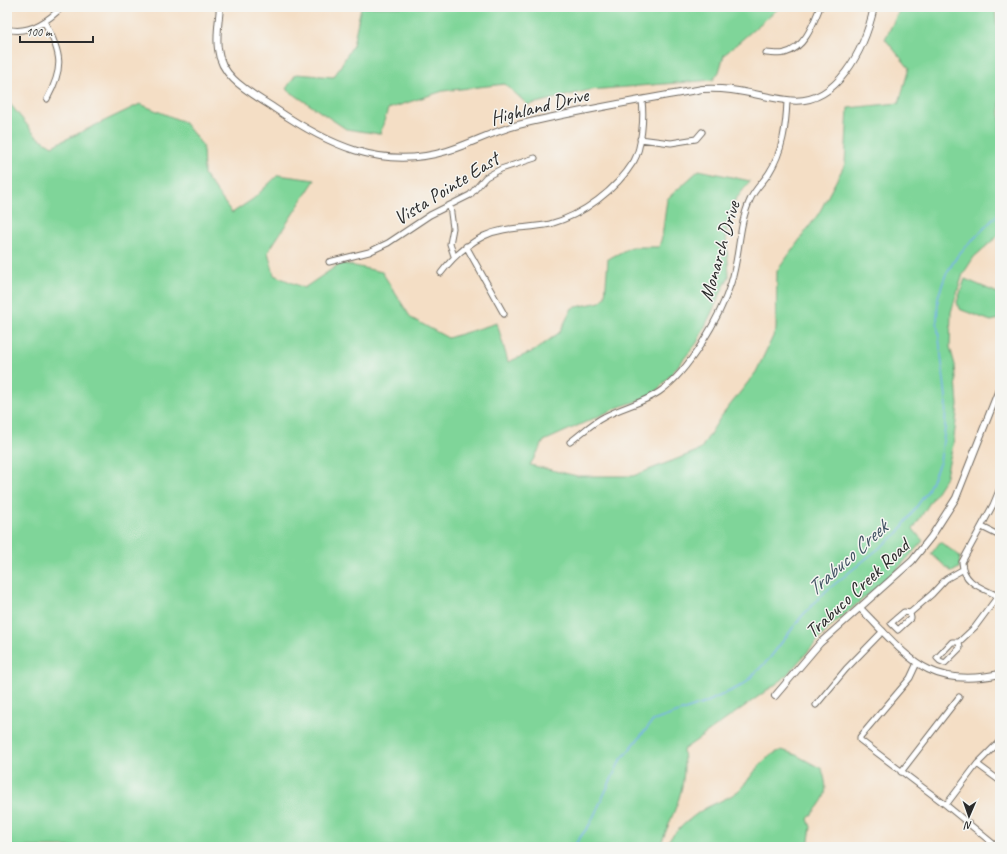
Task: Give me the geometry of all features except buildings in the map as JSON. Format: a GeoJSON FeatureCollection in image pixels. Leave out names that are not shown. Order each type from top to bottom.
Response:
{"type":"FeatureCollection","features":[{"type":"Feature","properties":{"kind":"street"},"geometry":{"type":"LineString","coordinates":[[7,29],[28,29],[45,23],[62,7]]}},
{"type":"Feature","properties":{"kind":"street","name":"Highland Drive"},"geometry":{"type":"LineString","coordinates":[[220,7],[218,50],[224,69],[234,81],[302,127],[330,142],[363,153],[391,157],[427,156],[467,145],[512,126],[553,116],[702,89],[722,88],[742,90],[787,101],[800,101],[821,94],[833,87],[842,78],[866,34],[874,7]]}},
{"type":"Feature","properties":{"kind":"street"},"geometry":{"type":"LineString","coordinates":[[766,53],[784,54],[793,50],[808,34],[820,7]]}},
{"type":"Feature","properties":{"kind":"street"},"geometry":{"type":"LineString","coordinates":[[45,23],[55,42],[59,59],[56,79],[47,99]]}},
{"type":"Feature","properties":{"kind":"street"},"geometry":{"type":"LineString","coordinates":[[441,273],[454,256],[466,246],[485,235],[514,227],[550,224],[582,211],[602,196],[621,177],[634,160],[640,139],[642,101]]}},
{"type":"Feature","properties":{"kind":"street","name":"Monarch Drive"},"geometry":{"type":"LineString","coordinates":[[570,442],[604,416],[642,403],[661,392],[680,374],[707,334],[721,309],[732,282],[739,254],[744,217],[750,199],[776,161],[784,136],[787,101]]}},
{"type":"Feature","properties":{"kind":"street"},"geometry":{"type":"LineString","coordinates":[[640,139],[670,142],[696,139],[702,132]]}},
{"type":"Feature","properties":{"kind":"street","name":"Vista Pointe East"},"geometry":{"type":"LineString","coordinates":[[328,262],[369,252],[388,244],[430,214],[450,206],[470,195],[486,178],[501,169],[535,158]]}},
{"type":"Feature","properties":{"kind":"street"},"geometry":{"type":"LineString","coordinates":[[450,206],[453,228],[450,244],[454,256]]}},
{"type":"Feature","properties":{"kind":"street"},"geometry":{"type":"LineString","coordinates":[[466,246],[504,314]]}},
{"type":"Feature","properties":{"kind":"street","name":"Trabuco Creek Road"},"geometry":{"type":"LineString","coordinates":[[775,696],[820,643],[912,561],[945,518],[965,479],[1000,387]]}},
{"type":"Feature","properties":{"kind":"street"},"geometry":{"type":"LineString","coordinates":[[958,642],[960,648],[945,663],[940,661],[938,658],[952,642],[958,642],[975,627],[999,596],[970,582],[962,570],[964,557],[982,527],[1000,488]]}},
{"type":"Feature","properties":{"kind":"street"},"geometry":{"type":"LineString","coordinates":[[982,527],[1000,536]]}},
{"type":"Feature","properties":{"kind":"street"},"geometry":{"type":"LineString","coordinates":[[910,613],[932,594],[946,579],[962,570]]}},
{"type":"Feature","properties":{"kind":"street"},"geometry":{"type":"LineString","coordinates":[[860,608],[908,657],[931,671],[962,678],[982,678],[1000,674]]}},
{"type":"Feature","properties":{"kind":"street"},"geometry":{"type":"LineString","coordinates":[[816,705],[846,669],[883,632]]}},
{"type":"Feature","properties":{"kind":"street"},"geometry":{"type":"LineString","coordinates":[[917,663],[910,678],[860,737],[860,740],[946,805],[997,847]]}},
{"type":"Feature","properties":{"kind":"street"},"geometry":{"type":"LineString","coordinates":[[901,772],[959,697]]}},
{"type":"Feature","properties":{"kind":"street"},"geometry":{"type":"LineString","coordinates":[[946,805],[977,764],[1000,741]]}},
{"type":"Feature","properties":{"kind":"street"},"geometry":{"type":"LineString","coordinates":[[977,764],[1000,781]]}},
{"type":"Feature","properties":{"kind":"green space"},"geometry":{"type":"Polygon","coordinates":[[[361,7],[780,7],[724,55],[719,72],[713,80],[590,90],[528,105],[505,84],[443,91],[388,109],[380,134],[346,129],[286,89],[296,74],[334,77],[353,45],[361,7]]]}},
{"type":"Feature","properties":{"kind":"green space"},"geometry":{"type":"Polygon","coordinates":[[[901,7],[935,7],[938,9],[942,7],[995,7],[1000,66],[1000,234],[974,257],[963,274],[951,312],[950,347],[955,365],[958,405],[953,445],[945,479],[913,529],[923,541],[894,573],[831,626],[783,679],[683,750],[684,765],[681,789],[660,847],[7,847],[7,100],[36,136],[52,146],[140,104],[184,122],[203,146],[204,174],[232,213],[253,199],[278,175],[315,180],[268,252],[274,275],[304,288],[341,263],[382,272],[411,318],[448,338],[497,323],[508,362],[534,351],[560,332],[572,308],[600,302],[605,297],[608,259],[631,247],[659,247],[662,237],[667,199],[699,170],[750,181],[733,203],[726,233],[729,276],[697,343],[653,396],[619,407],[544,441],[530,465],[577,476],[633,476],[700,450],[720,418],[756,372],[776,330],[777,271],[819,213],[845,164],[848,108],[899,103],[909,68],[885,39],[901,7]]]}},
{"type":"Feature","properties":{"kind":"green space"},"geometry":{"type":"Polygon","coordinates":[[[965,279],[1000,294],[1000,319],[991,321],[959,309],[957,302],[965,279]]]}},
{"type":"Feature","properties":{"kind":"green space"},"geometry":{"type":"Polygon","coordinates":[[[940,542],[960,556],[959,568],[952,572],[931,554],[940,542]]]}},
{"type":"Feature","properties":{"kind":"green space"},"geometry":{"type":"Polygon","coordinates":[[[782,750],[796,755],[822,769],[826,791],[822,801],[808,819],[811,827],[808,847],[663,847],[688,821],[703,810],[738,791],[762,763],[774,753],[782,750]]]}},
{"type":"Feature","properties":{"kind":"waterway","name":"Trabuco Creek"},"geometry":{"type":"LineString","coordinates":[[573,847],[590,824],[620,761],[653,721],[705,703],[743,685],[769,659],[802,616],[826,591],[898,533],[927,492],[940,462],[945,428],[946,397],[937,321],[938,297],[946,274],[958,255],[1000,212]]}}]}
